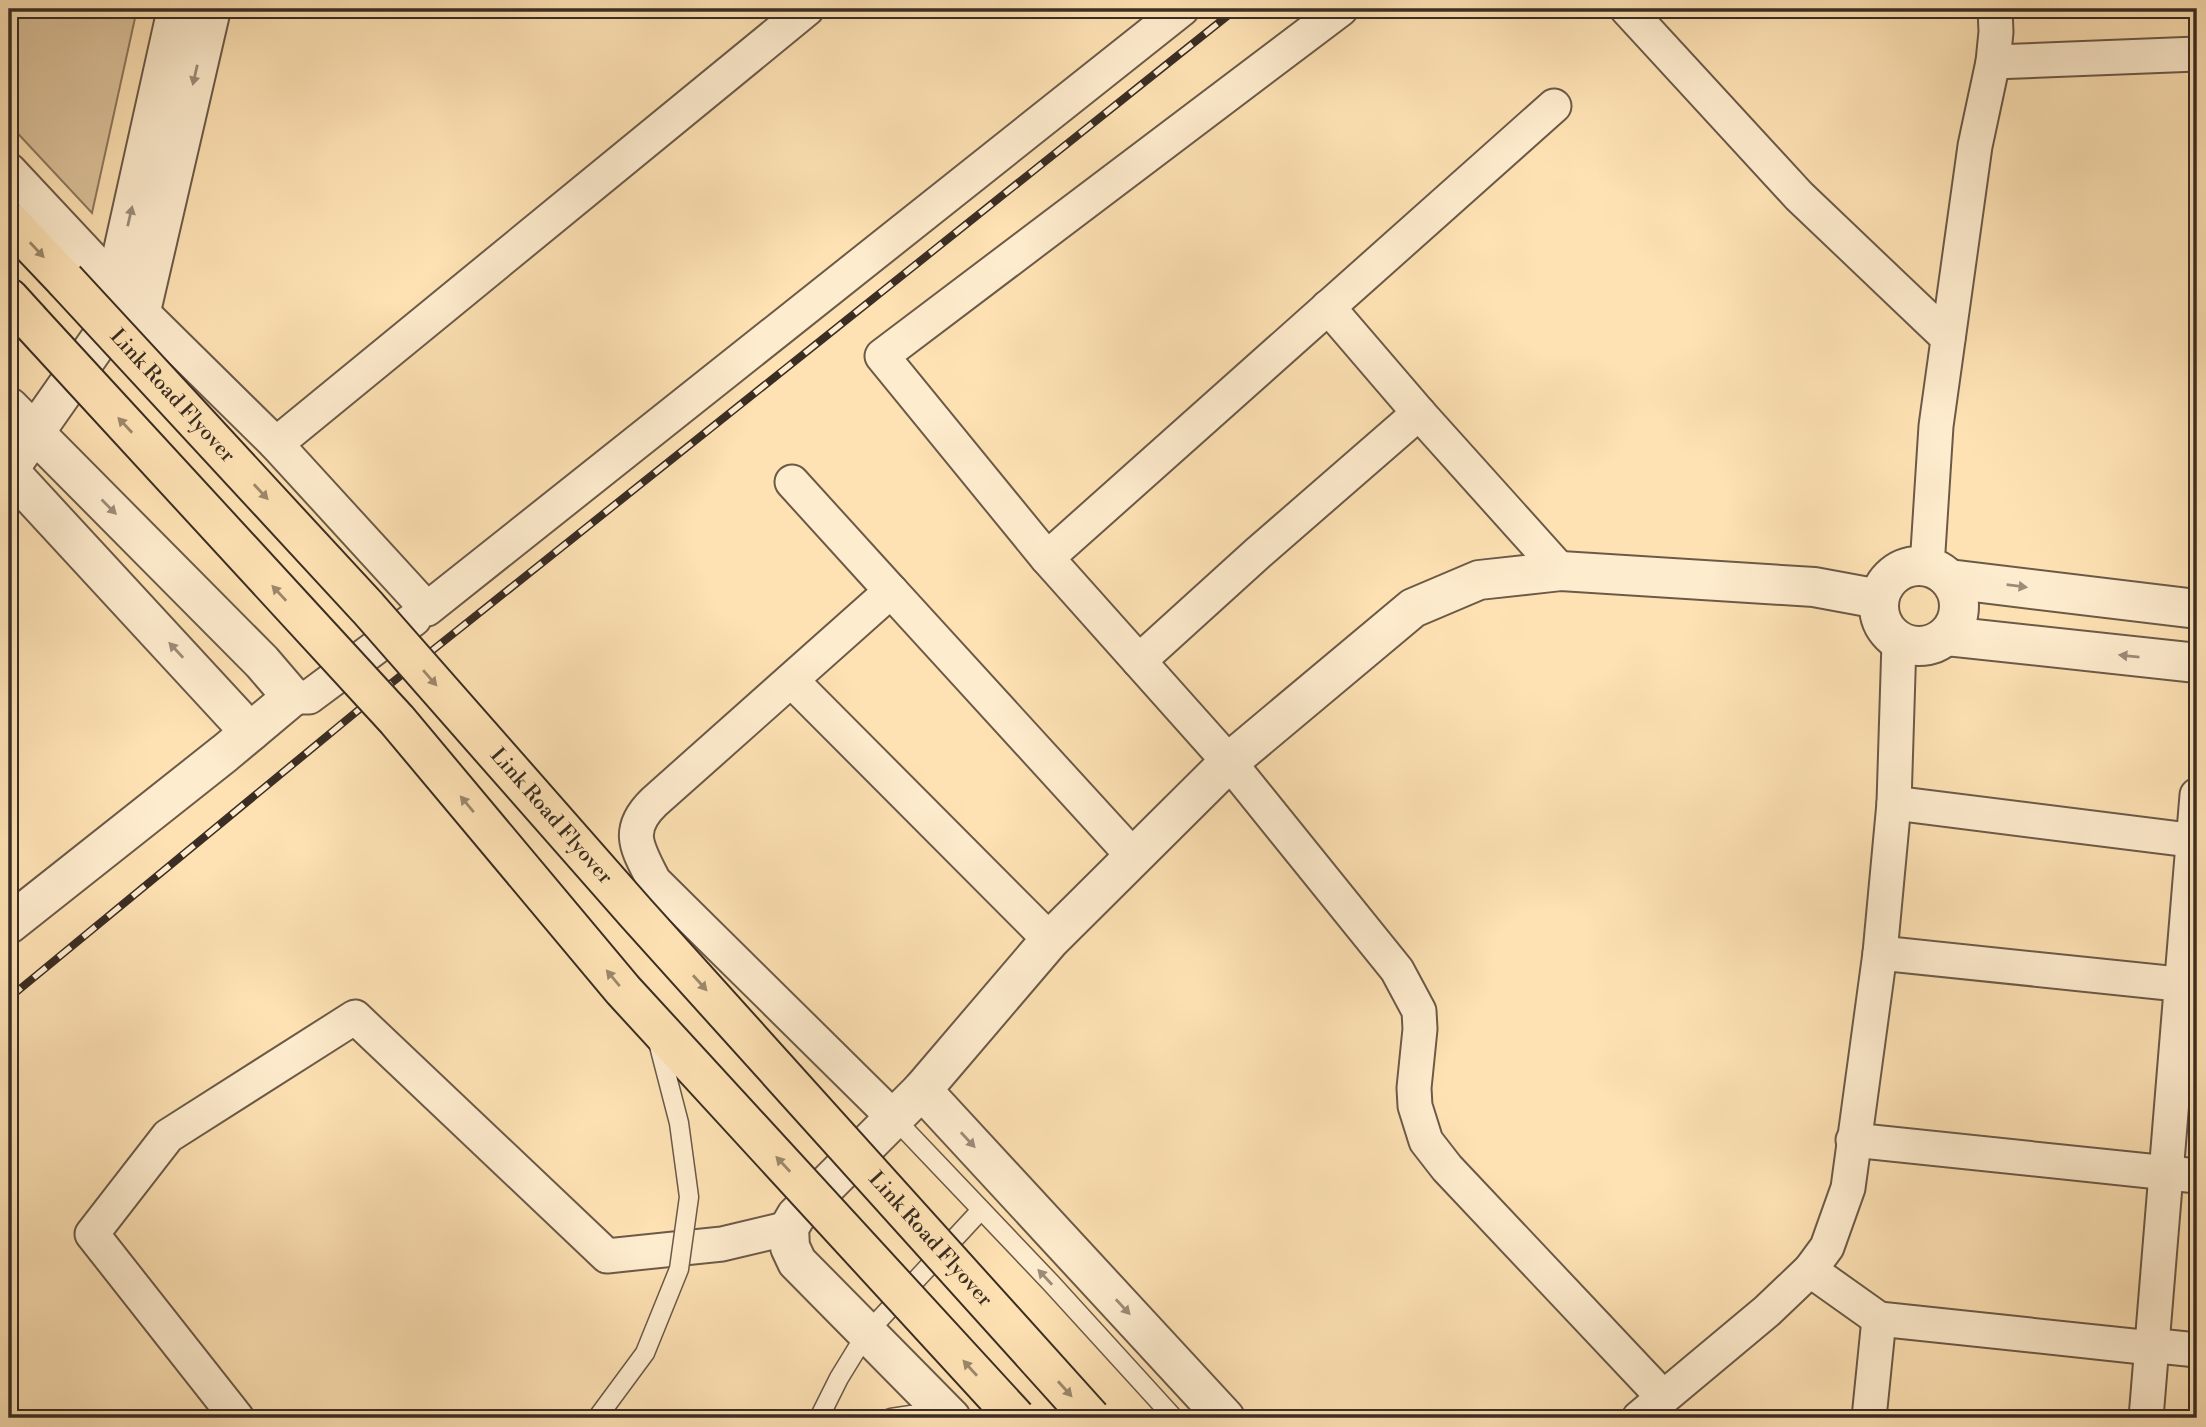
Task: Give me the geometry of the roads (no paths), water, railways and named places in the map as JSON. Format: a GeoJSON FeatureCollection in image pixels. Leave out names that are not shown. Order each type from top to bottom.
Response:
{"type":"FeatureCollection","features":[{"type":"Feature","properties":{"kind":"main road","name":"Link Road Flyover"},"geometry":{"type":"LineString","coordinates":[[9,221],[368,608],[647,924],[1091,1418]]}},
{"type":"Feature","properties":{"kind":"main road"},"geometry":{"type":"LineString","coordinates":[[9,298],[397,720],[654,1023],[1016,1418]]}},
{"type":"Feature","properties":{"kind":"street"},"geometry":{"type":"LineString","coordinates":[[105,332],[177,9]]}},
{"type":"Feature","properties":{"kind":"street"},"geometry":{"type":"LineString","coordinates":[[211,9],[141,311],[105,332],[22,419],[9,470],[250,732]]}},
{"type":"Feature","properties":{"kind":"street"},"geometry":{"type":"LineString","coordinates":[[276,444],[807,9]]}},
{"type":"Feature","properties":{"kind":"street"},"geometry":{"type":"LineString","coordinates":[[9,924],[292,697],[309,696],[427,609],[1182,9]]}},
{"type":"Feature","properties":{"kind":"street"},"geometry":{"type":"LineString","coordinates":[[1340,9],[883,356],[1047,558],[1229,762],[1397,970],[1419,1011],[1420,1029],[1414,1088],[1415,1106],[1426,1141],[1651,1408],[1767,1311],[1810,1270],[1827,1247],[1848,1188],[1880,953],[1894,803],[1899,642]]}},
{"type":"Feature","properties":{"kind":"street"},"geometry":{"type":"LineString","coordinates":[[1627,9],[1800,196],[1948,338]]}},
{"type":"Feature","properties":{"kind":"street"},"geometry":{"type":"LineString","coordinates":[[1995,9],[1993,62],[1975,146],[1936,426],[1938,573],[1956,589],[1960,601],[1959,614],[1955,626],[1947,636],[1924,647],[1899,642],[1882,624],[1878,611],[1884,587],[1902,569],[1914,566],[1938,573],[2197,609]]}},
{"type":"Feature","properties":{"kind":"street"},"geometry":{"type":"LineString","coordinates":[[1993,62],[2197,54]]}},
{"type":"Feature","properties":{"kind":"street"},"geometry":{"type":"LineString","coordinates":[[1047,558],[1554,106]]}},
{"type":"Feature","properties":{"kind":"street"},"geometry":{"type":"LineString","coordinates":[[9,170],[141,311],[276,444],[427,609]]}},
{"type":"Feature","properties":{"kind":"street"},"geometry":{"type":"LineString","coordinates":[[1328,307],[1561,571]]}},
{"type":"Feature","properties":{"kind":"street"},"geometry":{"type":"LineString","coordinates":[[1139,661],[1419,413]]}},
{"type":"Feature","properties":{"kind":"street"},"geometry":{"type":"LineString","coordinates":[[22,419],[262,662],[292,697]]}},
{"type":"Feature","properties":{"kind":"street"},"geometry":{"type":"LineString","coordinates":[[792,481],[1134,857]]}},
{"type":"Feature","properties":{"kind":"street"},"geometry":{"type":"LineString","coordinates":[[949,1416],[797,1262],[790,1247],[789,1228],[796,1216],[922,1090],[1050,940],[1229,762],[1413,608],[1479,580],[1561,571],[1814,587],[1879,599]]}},
{"type":"Feature","properties":{"kind":"street"},"geometry":{"type":"LineString","coordinates":[[891,591],[640,816],[636,835],[640,853],[654,881],[894,1118]]}},
{"type":"Feature","properties":{"kind":"street"},"geometry":{"type":"LineString","coordinates":[[1947,636],[2197,663]]}},
{"type":"Feature","properties":{"kind":"street"},"geometry":{"type":"LineString","coordinates":[[792,681],[1050,940]]}},
{"type":"Feature","properties":{"kind":"street"},"geometry":{"type":"LineString","coordinates":[[2146,1418],[2152,1348],[2181,1174],[2197,795]]}},
{"type":"Feature","properties":{"kind":"street"},"geometry":{"type":"LineString","coordinates":[[1894,803],[2195,841]]}},
{"type":"Feature","properties":{"kind":"street"},"geometry":{"type":"LineString","coordinates":[[1880,953],[2189,985]]}},
{"type":"Feature","properties":{"kind":"street"},"geometry":{"type":"LineString","coordinates":[[237,1418],[92,1234],[168,1136],[355,1017],[607,1256],[722,1244],[789,1228]]}},
{"type":"Feature","properties":{"kind":"street"},"geometry":{"type":"LineString","coordinates":[[922,1090],[1226,1418]]}},
{"type":"Feature","properties":{"kind":"street"},"geometry":{"type":"LineString","coordinates":[[1853,1140],[2181,1174]]}},
{"type":"Feature","properties":{"kind":"street"},"geometry":{"type":"LineString","coordinates":[[1810,1270],[1879,1319],[2152,1348],[2158,1346],[2197,1350]]}},
{"type":"Feature","properties":{"kind":"street"},"geometry":{"type":"LineString","coordinates":[[1869,1418],[1879,1319]]}},
{"type":"Feature","properties":{"kind":"lane"},"geometry":{"type":"LineString","coordinates":[[597,1418],[645,1353],[679,1269],[690,1197],[679,1123],[654,1023]]}},
{"type":"Feature","properties":{"kind":"lane"},"geometry":{"type":"LineString","coordinates":[[894,1118],[1174,1418]]}},
{"type":"Feature","properties":{"kind":"lane"},"geometry":{"type":"LineString","coordinates":[[819,1418],[866,1334],[981,1210]]}},
{"type":"Feature","properties":{"kind":"lane"},"geometry":{"type":"LineString","coordinates":[[891,1418],[911,1415],[949,1416]]}},
{"type":"Feature","properties":{"kind":"railway"},"geometry":{"type":"LineString","coordinates":[[9,998],[384,689],[1236,9]]}}]}
